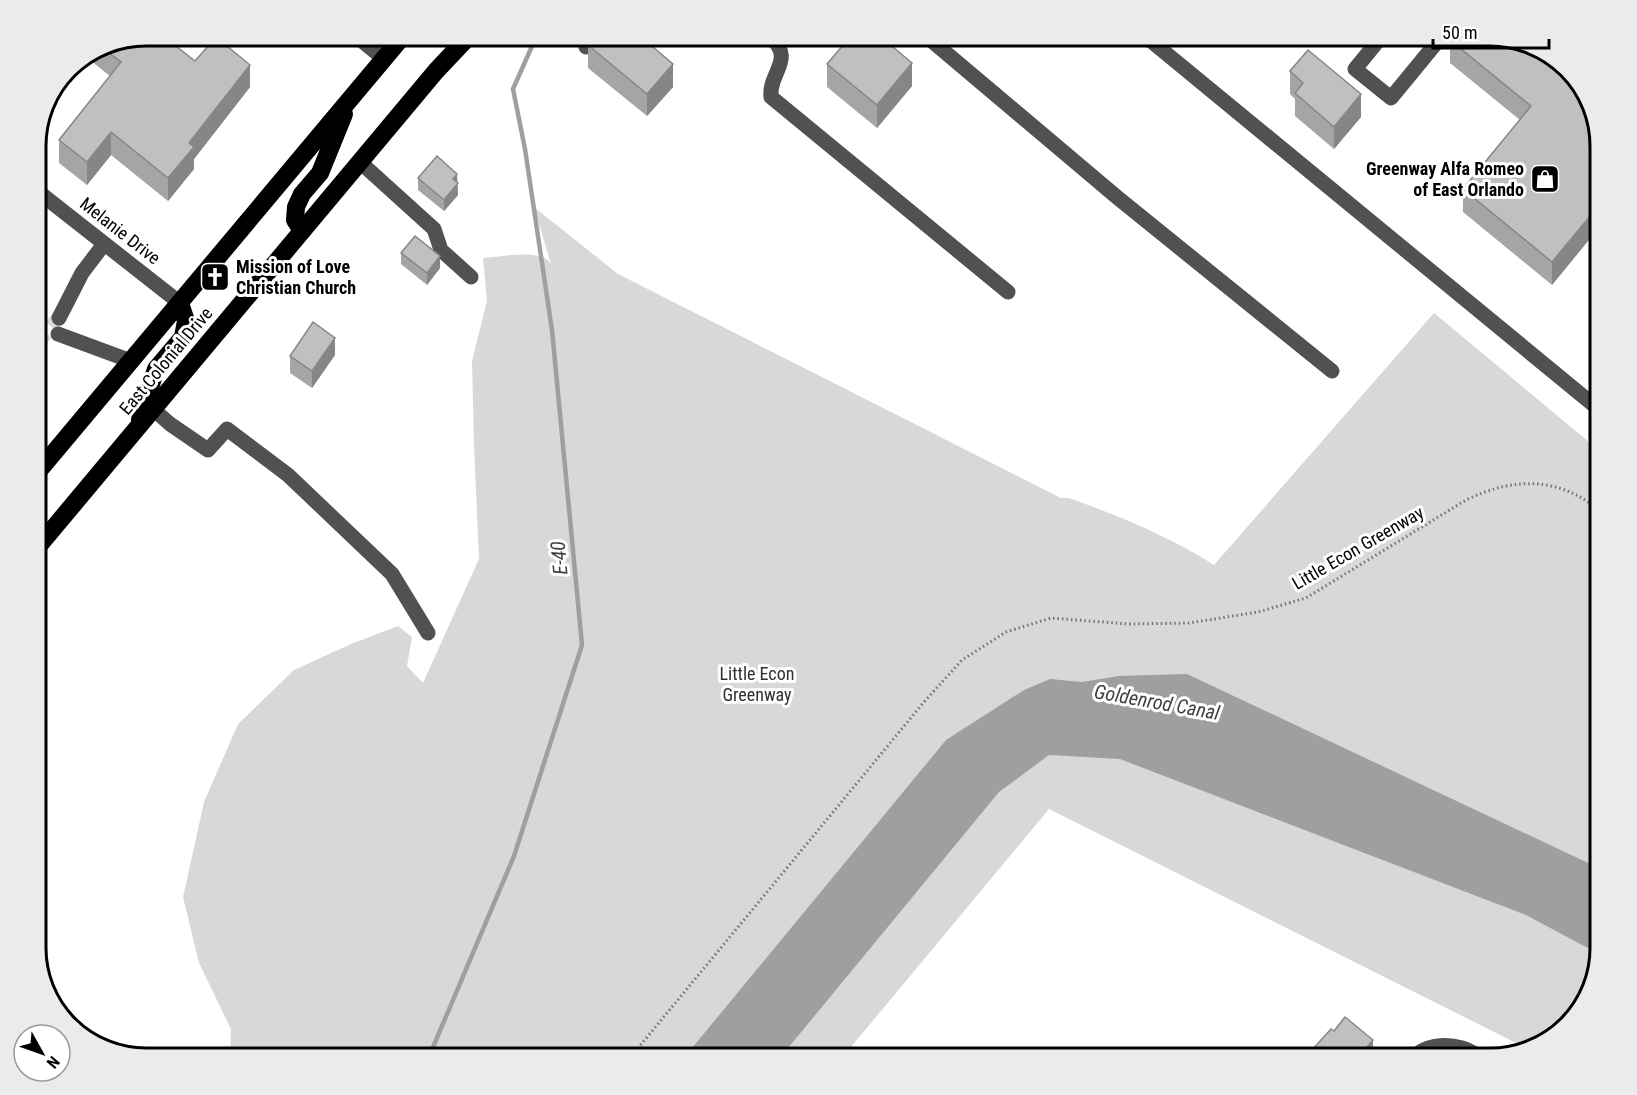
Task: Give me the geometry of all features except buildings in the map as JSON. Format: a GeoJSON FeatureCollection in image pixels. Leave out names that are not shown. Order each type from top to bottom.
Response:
{"type":"FeatureCollection","features":[{"type":"Feature","properties":{"kind":"highway","name":"East Colonial Drive"},"geometry":{"type":"LineString","coordinates":[[47,461],[395,46]]}},
{"type":"Feature","properties":{"kind":"highway","name":"East Colonial Drive"},"geometry":{"type":"LineString","coordinates":[[47,536],[436,71],[460,46]]}},
{"type":"Feature","properties":{"kind":"highway"},"geometry":{"type":"LineString","coordinates":[[302,231],[295,220],[296,207],[302,194],[320,172],[350,99]]}},
{"type":"Feature","properties":{"kind":"highway"},"geometry":{"type":"LineString","coordinates":[[136,429],[156,369],[183,336],[186,321],[180,303]]}},
{"type":"Feature","properties":{"kind":"street"},"geometry":{"type":"LineString","coordinates":[[369,46],[384,58]]}},
{"type":"Feature","properties":{"kind":"street"},"geometry":{"type":"LineString","coordinates":[[778,46],[782,54],[777,75],[770,88],[771,97],[1008,292]]}},
{"type":"Feature","properties":{"kind":"street"},"geometry":{"type":"LineString","coordinates":[[938,46],[1118,198],[1332,372]]}},
{"type":"Feature","properties":{"kind":"street"},"geometry":{"type":"LineString","coordinates":[[1157,46],[1590,402]]}},
{"type":"Feature","properties":{"kind":"street"},"geometry":{"type":"LineString","coordinates":[[1374,46],[1355,69],[1391,98],[1434,46]]}},
{"type":"Feature","properties":{"kind":"street"},"geometry":{"type":"LineString","coordinates":[[360,162],[434,229],[441,250],[471,277]]}},
{"type":"Feature","properties":{"kind":"street","name":"Melanie Drive"},"geometry":{"type":"LineString","coordinates":[[47,199],[180,303]]}},
{"type":"Feature","properties":{"kind":"street"},"geometry":{"type":"LineString","coordinates":[[59,318],[82,273],[104,244]]}},
{"type":"Feature","properties":{"kind":"street"},"geometry":{"type":"LineString","coordinates":[[58,334],[131,361]]}},
{"type":"Feature","properties":{"kind":"street"},"geometry":{"type":"LineString","coordinates":[[153,409],[170,424],[208,450],[227,429],[288,475],[392,574],[428,633]]}},
{"type":"Feature","properties":{"kind":"street"},"geometry":{"type":"LineString","coordinates":[[1429,1048],[1434,1046],[1463,1048]]}},
{"type":"Feature","properties":{"kind":"path","name":"Little Econ Greenway"},"geometry":{"type":"LineString","coordinates":[[638,1048],[924,702],[962,660],[1006,632],[1051,618],[1128,624],[1189,623],[1258,612],[1306,598],[1466,500],[1504,485],[1528,483],[1560,489],[1590,504]]}},
{"type":"Feature","properties":{"kind":"green space","name":"Little Econ Greenway"},"geometry":{"type":"Polygon","coordinates":[[[534,207],[618,274],[1061,498],[1069,498],[1143,527],[1214,565],[1434,313],[1590,443],[1590,961],[1585,981],[1574,1004],[1556,1024],[1529,1041],[1518,1044],[1049,809],[850,1048],[230,1048],[231,1029],[199,963],[183,897],[204,802],[238,724],[294,670],[398,626],[412,637],[407,666],[423,683],[479,559],[472,361],[487,301],[483,258],[530,255],[546,259],[551,264],[534,207]]]}},
{"type":"Feature","properties":{"kind":"water","name":"Goldenrod Canal"},"geometry":{"type":"Polygon","coordinates":[[[1187,674],[1590,864],[1590,949],[1526,915],[1120,759],[1049,755],[999,792],[788,1048],[692,1048],[946,740],[1024,690],[1050,679],[1082,682],[1119,676],[1187,674]]]}},
{"type":"Feature","properties":{"kind":"waterway","name":"E-40"},"geometry":{"type":"LineString","coordinates":[[433,1048],[514,856],[582,645],[552,330],[525,149],[513,89],[532,46]]}},
{"type":"Feature","properties":{"kind":"tunnel"},"geometry":{"type":"LineString","coordinates":[[47,332],[59,318]]}},
{"type":"Feature","properties":{"kind":"place","name":"Greenway Alfa Romeo of East Orlando"},"geometry":{"type":"Point","coordinates":[1545,179]}},
{"type":"Feature","properties":{"kind":"place","name":"Mission of Love Christian Church"},"geometry":{"type":"Point","coordinates":[215,277]}}]}
